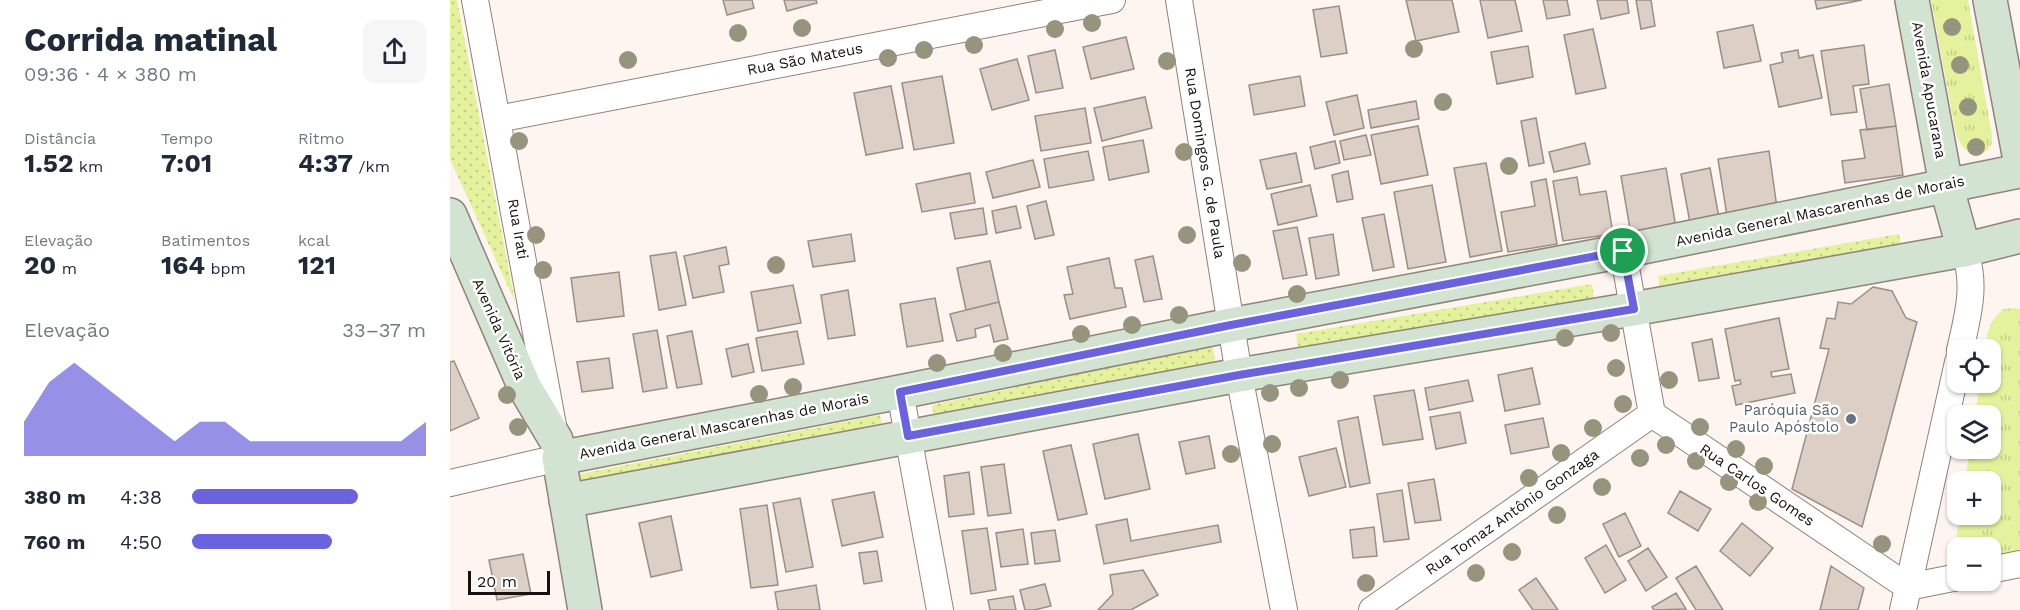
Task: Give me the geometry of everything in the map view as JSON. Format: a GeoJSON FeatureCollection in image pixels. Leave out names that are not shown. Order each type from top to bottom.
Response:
{"type":"FeatureCollection","features":[{"type":"Feature","properties":{"kind":"street","name":"Rua Irati"},"geometry":{"type":"LineString","coordinates":[[476,0],[558,449]]}},
{"type":"Feature","properties":{"kind":"street","name":"Rua São Mateus"},"geometry":{"type":"LineString","coordinates":[[498,119],[1112,0]]}},
{"type":"Feature","properties":{"kind":"street","name":"Rua Domingos G. de Paula"},"geometry":{"type":"LineString","coordinates":[[1179,0],[1239,375],[1284,610]]}},
{"type":"Feature","properties":{"kind":"street","name":"Avenida Apucarana"},"geometry":{"type":"LineString","coordinates":[[1912,0],[1946,185],[1964,250]]}},
{"type":"Feature","properties":{"kind":"street"},"geometry":{"type":"LineString","coordinates":[[1990,0],[2020,160]]}},
{"type":"Feature","properties":{"kind":"street","name":"Avenida General Mascarenhas de Morais"},"geometry":{"type":"LineString","coordinates":[[558,449],[900,392],[2020,171]]}},
{"type":"Feature","properties":{"kind":"street","name":"Avenida Vitória"},"geometry":{"type":"LineString","coordinates":[[450,215],[525,388],[558,449],[585,610]]}},
{"type":"Feature","properties":{"kind":"street"},"geometry":{"type":"LineString","coordinates":[[566,501],[1239,375],[1634,309],[1964,250],[2020,236]]}},
{"type":"Feature","properties":{"kind":"street"},"geometry":{"type":"LineString","coordinates":[[1962,339],[1972,287],[1970,266],[1964,250]]}},
{"type":"Feature","properties":{"kind":"street"},"geometry":{"type":"LineString","coordinates":[[1623,251],[1652,414]]}},
{"type":"Feature","properties":{"kind":"street"},"geometry":{"type":"LineString","coordinates":[[900,392],[940,610]]}},
{"type":"Feature","properties":{"kind":"street"},"geometry":{"type":"LineString","coordinates":[[1906,598],[1951,393]]}},
{"type":"Feature","properties":{"kind":"street","name":"Rua Carlos Gomes"},"geometry":{"type":"LineString","coordinates":[[1652,414],[1906,598]]}},
{"type":"Feature","properties":{"kind":"street","name":"Rua Tomaz Antônio Gonzaga"},"geometry":{"type":"LineString","coordinates":[[1372,610],[1652,414]]}},
{"type":"Feature","properties":{"kind":"street"},"geometry":{"type":"LineString","coordinates":[[450,483],[558,449]]}},
{"type":"Feature","properties":{"kind":"street"},"geometry":{"type":"LineString","coordinates":[[2001,568],[2020,564]]}},
{"type":"Feature","properties":{"kind":"street"},"geometry":{"type":"LineString","coordinates":[[1906,598],[1947,581]]}},
{"type":"Feature","properties":{"kind":"green space"},"geometry":{"type":"Polygon","coordinates":[[[450,0],[457,0],[515,302],[450,159],[450,0]]]}},
{"type":"Feature","properties":{"kind":"green space"},"geometry":{"type":"Polygon","coordinates":[[[1931,0],[1968,0],[1992,135],[1991,145],[1986,152],[1978,154],[1966,150],[1956,134],[1931,0]]]}},
{"type":"Feature","properties":{"kind":"green space"},"geometry":{"type":"Polygon","coordinates":[[[1899,234],[1902,251],[1661,293],[1658,276],[1899,234]]]}},
{"type":"Feature","properties":{"kind":"green space"},"geometry":{"type":"Polygon","coordinates":[[[1592,284],[1595,306],[1299,355],[1296,334],[1592,284]]]}},
{"type":"Feature","properties":{"kind":"green space"},"geometry":{"type":"Polygon","coordinates":[[[2003,309],[2020,309],[2020,554],[2001,557],[2001,537],[1956,537],[1958,525],[2001,525],[2001,471],[1967,471],[1968,459],[2001,459],[2001,405],[1977,405],[1978,393],[2001,393],[2001,339],[1987,339],[1992,322],[2003,309]]]}},
{"type":"Feature","properties":{"kind":"green space"},"geometry":{"type":"Polygon","coordinates":[[[1213,346],[1216,368],[935,422],[932,405],[1213,346]]]}},
{"type":"Feature","properties":{"kind":"green space"},"geometry":{"type":"Polygon","coordinates":[[[880,415],[884,433],[583,490],[580,474],[880,415]]]}},
{"type":"Feature","properties":{"kind":"building"},"geometry":{"type":"Polygon","coordinates":[[[723,0],[752,0],[754,8],[727,15],[723,0]]]}},
{"type":"Feature","properties":{"kind":"building"},"geometry":{"type":"Polygon","coordinates":[[[784,0],[816,0],[817,3],[787,11],[784,0]]]}},
{"type":"Feature","properties":{"kind":"building"},"geometry":{"type":"Polygon","coordinates":[[[1406,0],[1452,0],[1459,32],[1416,41],[1406,0]]]}},
{"type":"Feature","properties":{"kind":"building"},"geometry":{"type":"Polygon","coordinates":[[[1480,0],[1515,0],[1522,31],[1488,38],[1480,0]]]}},
{"type":"Feature","properties":{"kind":"building"},"geometry":{"type":"Polygon","coordinates":[[[1543,0],[1567,0],[1570,15],[1547,19],[1543,0]]]}},
{"type":"Feature","properties":{"kind":"building"},"geometry":{"type":"Polygon","coordinates":[[[1597,0],[1627,0],[1629,13],[1601,19],[1597,0]]]}},
{"type":"Feature","properties":{"kind":"building"},"geometry":{"type":"Polygon","coordinates":[[[1636,0],[1651,0],[1655,26],[1641,29],[1636,0]]]}},
{"type":"Feature","properties":{"kind":"building"},"geometry":{"type":"Polygon","coordinates":[[[1815,0],[1862,0],[1817,9],[1815,0]]]}},
{"type":"Feature","properties":{"kind":"building"},"geometry":{"type":"Polygon","coordinates":[[[1339,6],[1347,53],[1321,57],[1313,10],[1339,6]]]}},
{"type":"Feature","properties":{"kind":"building"},"geometry":{"type":"Polygon","coordinates":[[[1753,25],[1761,61],[1724,68],[1717,32],[1753,25]]]}},
{"type":"Feature","properties":{"kind":"building"},"geometry":{"type":"Polygon","coordinates":[[[1593,29],[1606,88],[1576,94],[1564,35],[1593,29]]]}},
{"type":"Feature","properties":{"kind":"building"},"geometry":{"type":"Polygon","coordinates":[[[1126,37],[1134,69],[1091,79],[1083,47],[1126,37]]]}},
{"type":"Feature","properties":{"kind":"building"},"geometry":{"type":"Polygon","coordinates":[[[1864,45],[1869,84],[1853,86],[1857,112],[1831,115],[1821,51],[1864,45]]]}},
{"type":"Feature","properties":{"kind":"building"},"geometry":{"type":"Polygon","coordinates":[[[1528,46],[1533,77],[1497,84],[1491,52],[1528,46]]]}},
{"type":"Feature","properties":{"kind":"building"},"geometry":{"type":"Polygon","coordinates":[[[1055,50],[1063,88],[1036,93],[1028,56],[1055,50]]]}},
{"type":"Feature","properties":{"kind":"building"},"geometry":{"type":"Polygon","coordinates":[[[1798,50],[1799,58],[1813,55],[1822,98],[1779,107],[1770,65],[1783,62],[1781,53],[1798,50]]]}},
{"type":"Feature","properties":{"kind":"building"},"geometry":{"type":"Polygon","coordinates":[[[1017,59],[1029,100],[992,110],[980,69],[1017,59]]]}},
{"type":"Feature","properties":{"kind":"building"},"geometry":{"type":"Polygon","coordinates":[[[942,76],[954,143],[914,150],[902,83],[942,76]]]}},
{"type":"Feature","properties":{"kind":"building"},"geometry":{"type":"Polygon","coordinates":[[[1300,76],[1305,106],[1254,115],[1249,85],[1300,76]]]}},
{"type":"Feature","properties":{"kind":"building"},"geometry":{"type":"Polygon","coordinates":[[[1889,84],[1896,126],[1867,130],[1860,89],[1889,84]]]}},
{"type":"Feature","properties":{"kind":"building"},"geometry":{"type":"Polygon","coordinates":[[[891,86],[903,148],[866,155],[854,93],[891,86]]]}},
{"type":"Feature","properties":{"kind":"building"},"geometry":{"type":"Polygon","coordinates":[[[1357,95],[1364,128],[1334,135],[1326,102],[1357,95]]]}},
{"type":"Feature","properties":{"kind":"building"},"geometry":{"type":"Polygon","coordinates":[[[1145,97],[1152,128],[1102,141],[1094,108],[1145,97]]]}},
{"type":"Feature","properties":{"kind":"building"},"geometry":{"type":"Polygon","coordinates":[[[1416,101],[1419,119],[1371,128],[1368,110],[1416,101]]]}},
{"type":"Feature","properties":{"kind":"building"},"geometry":{"type":"Polygon","coordinates":[[[1085,108],[1091,143],[1041,151],[1035,116],[1085,108]]]}},
{"type":"Feature","properties":{"kind":"building"},"geometry":{"type":"Polygon","coordinates":[[[1536,118],[1544,163],[1529,166],[1521,121],[1536,118]]]}},
{"type":"Feature","properties":{"kind":"building"},"geometry":{"type":"Polygon","coordinates":[[[1418,126],[1428,175],[1381,184],[1371,135],[1418,126]]]}},
{"type":"Feature","properties":{"kind":"building"},"geometry":{"type":"Polygon","coordinates":[[[1896,126],[1903,175],[1845,183],[1842,161],[1865,158],[1860,130],[1896,126]]]}},
{"type":"Feature","properties":{"kind":"building"},"geometry":{"type":"Polygon","coordinates":[[[1366,135],[1371,155],[1344,160],[1340,141],[1366,135]]]}},
{"type":"Feature","properties":{"kind":"building"},"geometry":{"type":"Polygon","coordinates":[[[1143,140],[1149,172],[1109,180],[1103,147],[1143,140]]]}},
{"type":"Feature","properties":{"kind":"building"},"geometry":{"type":"Polygon","coordinates":[[[1335,141],[1340,163],[1315,169],[1310,147],[1335,141]]]}},
{"type":"Feature","properties":{"kind":"building"},"geometry":{"type":"Polygon","coordinates":[[[1585,143],[1590,164],[1554,172],[1549,152],[1585,143]]]}},
{"type":"Feature","properties":{"kind":"building"},"geometry":{"type":"Polygon","coordinates":[[[1088,151],[1094,180],[1049,188],[1044,159],[1088,151]]]}},
{"type":"Feature","properties":{"kind":"building"},"geometry":{"type":"Polygon","coordinates":[[[1769,151],[1777,208],[1727,216],[1718,159],[1769,151]]]}},
{"type":"Feature","properties":{"kind":"building"},"geometry":{"type":"Polygon","coordinates":[[[1296,153],[1302,182],[1267,189],[1260,160],[1296,153]]]}},
{"type":"Feature","properties":{"kind":"building"},"geometry":{"type":"Polygon","coordinates":[[[1033,160],[1040,187],[993,198],[986,172],[1033,160]]]}},
{"type":"Feature","properties":{"kind":"building"},"geometry":{"type":"Polygon","coordinates":[[[1486,163],[1502,251],[1470,257],[1454,168],[1486,163]]]}},
{"type":"Feature","properties":{"kind":"building"},"geometry":{"type":"Polygon","coordinates":[[[1666,168],[1676,228],[1631,235],[1621,176],[1666,168]]]}},
{"type":"Feature","properties":{"kind":"building"},"geometry":{"type":"Polygon","coordinates":[[[1710,168],[1719,218],[1690,223],[1681,174],[1710,168]]]}},
{"type":"Feature","properties":{"kind":"building"},"geometry":{"type":"Polygon","coordinates":[[[1348,171],[1353,199],[1337,202],[1332,175],[1348,171]]]}},
{"type":"Feature","properties":{"kind":"building"},"geometry":{"type":"Polygon","coordinates":[[[970,173],[975,203],[922,212],[916,184],[970,173]]]}},
{"type":"Feature","properties":{"kind":"building"},"geometry":{"type":"Polygon","coordinates":[[[1577,177],[1580,195],[1606,191],[1613,234],[1563,241],[1553,181],[1577,177]]]}},
{"type":"Feature","properties":{"kind":"building"},"geometry":{"type":"Polygon","coordinates":[[[1546,179],[1557,244],[1508,252],[1501,212],[1535,206],[1531,182],[1546,179]]]}},
{"type":"Feature","properties":{"kind":"building"},"geometry":{"type":"Polygon","coordinates":[[[1310,185],[1317,216],[1278,225],[1271,194],[1310,185]]]}},
{"type":"Feature","properties":{"kind":"building"},"geometry":{"type":"Polygon","coordinates":[[[1432,185],[1446,262],[1408,269],[1394,192],[1432,185]]]}},
{"type":"Feature","properties":{"kind":"building"},"geometry":{"type":"Polygon","coordinates":[[[1046,201],[1054,235],[1035,239],[1027,206],[1046,201]]]}},
{"type":"Feature","properties":{"kind":"building"},"geometry":{"type":"Polygon","coordinates":[[[1016,206],[1021,228],[996,233],[992,211],[1016,206]]]}},
{"type":"Feature","properties":{"kind":"building"},"geometry":{"type":"Polygon","coordinates":[[[983,208],[987,234],[955,239],[950,213],[983,208]]]}},
{"type":"Feature","properties":{"kind":"building"},"geometry":{"type":"Polygon","coordinates":[[[1384,214],[1394,267],[1373,271],[1362,218],[1384,214]]]}},
{"type":"Feature","properties":{"kind":"building"},"geometry":{"type":"Polygon","coordinates":[[[1297,227],[1307,275],[1283,279],[1273,231],[1297,227]]]}},
{"type":"Feature","properties":{"kind":"building"},"geometry":{"type":"Polygon","coordinates":[[[851,234],[855,261],[813,267],[808,241],[851,234]]]}},
{"type":"Feature","properties":{"kind":"building"},"geometry":{"type":"Polygon","coordinates":[[[1333,234],[1339,275],[1316,279],[1309,238],[1333,234]]]}},
{"type":"Feature","properties":{"kind":"building"},"geometry":{"type":"Polygon","coordinates":[[[726,247],[729,264],[719,266],[724,292],[693,298],[684,256],[726,247]]]}},
{"type":"Feature","properties":{"kind":"building"},"geometry":{"type":"Polygon","coordinates":[[[676,252],[686,305],[659,310],[650,256],[676,252]]]}},
{"type":"Feature","properties":{"kind":"building"},"geometry":{"type":"Polygon","coordinates":[[[1153,256],[1162,299],[1144,302],[1135,260],[1153,256]]]}},
{"type":"Feature","properties":{"kind":"building"},"geometry":{"type":"Polygon","coordinates":[[[1109,258],[1115,288],[1122,288],[1126,307],[1070,319],[1064,295],[1073,294],[1067,267],[1109,258]]]}},
{"type":"Feature","properties":{"kind":"building"},"geometry":{"type":"Polygon","coordinates":[[[990,261],[999,302],[966,310],[957,268],[990,261]]]}},
{"type":"Feature","properties":{"kind":"building"},"geometry":{"type":"Polygon","coordinates":[[[619,272],[624,316],[577,322],[571,278],[619,272]]]}},
{"type":"Feature","properties":{"kind":"building"},"geometry":{"type":"Polygon","coordinates":[[[793,285],[801,323],[758,331],[751,292],[793,285]]]}},
{"type":"Feature","properties":{"kind":"building","name":"Paróquia São Paulo Apóstolo"},"geometry":{"type":"Polygon","coordinates":[[[1873,287],[1892,291],[1906,318],[1917,322],[1862,527],[1792,489],[1829,349],[1820,348],[1827,318],[1835,319],[1838,302],[1851,304],[1873,287]]]}},
{"type":"Feature","properties":{"kind":"building"},"geometry":{"type":"Polygon","coordinates":[[[848,290],[855,335],[828,339],[821,295],[848,290]]]}},
{"type":"Feature","properties":{"kind":"building"},"geometry":{"type":"Polygon","coordinates":[[[935,298],[943,341],[907,347],[900,304],[935,298]]]}},
{"type":"Feature","properties":{"kind":"building"},"geometry":{"type":"Polygon","coordinates":[[[999,302],[1008,339],[994,342],[990,325],[975,329],[976,337],[957,341],[950,314],[999,302]]]}},
{"type":"Feature","properties":{"kind":"building"},"geometry":{"type":"Polygon","coordinates":[[[1779,318],[1789,369],[1771,372],[1772,377],[1791,374],[1795,393],[1736,405],[1732,386],[1741,384],[1740,380],[1735,381],[1725,329],[1779,318]]]}},
{"type":"Feature","properties":{"kind":"building"},"geometry":{"type":"Polygon","coordinates":[[[657,330],[667,388],[643,392],[633,334],[657,330]]]}},
{"type":"Feature","properties":{"kind":"building"},"geometry":{"type":"Polygon","coordinates":[[[692,331],[702,384],[677,388],[667,336],[692,331]]]}},
{"type":"Feature","properties":{"kind":"building"},"geometry":{"type":"Polygon","coordinates":[[[797,331],[804,364],[762,371],[756,338],[797,331]]]}},
{"type":"Feature","properties":{"kind":"building"},"geometry":{"type":"Polygon","coordinates":[[[1712,339],[1719,378],[1699,381],[1692,343],[1712,339]]]}},
{"type":"Feature","properties":{"kind":"building"},"geometry":{"type":"Polygon","coordinates":[[[748,344],[754,372],[732,377],[726,349],[748,344]]]}},
{"type":"Feature","properties":{"kind":"building"},"geometry":{"type":"Polygon","coordinates":[[[609,358],[613,388],[582,392],[577,362],[609,358]]]}},
{"type":"Feature","properties":{"kind":"building"},"geometry":{"type":"Polygon","coordinates":[[[454,361],[479,418],[450,431],[450,362],[454,361]]]}},
{"type":"Feature","properties":{"kind":"building"},"geometry":{"type":"Polygon","coordinates":[[[1532,368],[1540,404],[1505,411],[1498,375],[1532,368]]]}},
{"type":"Feature","properties":{"kind":"building"},"geometry":{"type":"Polygon","coordinates":[[[1468,380],[1473,401],[1429,410],[1425,388],[1468,380]]]}},
{"type":"Feature","properties":{"kind":"building"},"geometry":{"type":"Polygon","coordinates":[[[1414,390],[1423,439],[1383,445],[1374,396],[1414,390]]]}},
{"type":"Feature","properties":{"kind":"building"},"geometry":{"type":"Polygon","coordinates":[[[1460,412],[1466,443],[1436,449],[1430,417],[1460,412]]]}},
{"type":"Feature","properties":{"kind":"building"},"geometry":{"type":"Polygon","coordinates":[[[1358,417],[1370,483],[1350,487],[1338,421],[1358,417]]]}},
{"type":"Feature","properties":{"kind":"building"},"geometry":{"type":"Polygon","coordinates":[[[1543,418],[1549,447],[1511,454],[1505,425],[1543,418]]]}},
{"type":"Feature","properties":{"kind":"building"},"geometry":{"type":"Polygon","coordinates":[[[1138,434],[1150,489],[1105,499],[1093,444],[1138,434]]]}},
{"type":"Feature","properties":{"kind":"building"},"geometry":{"type":"Polygon","coordinates":[[[1209,436],[1215,468],[1186,474],[1179,442],[1209,436]]]}},
{"type":"Feature","properties":{"kind":"building"},"geometry":{"type":"Polygon","coordinates":[[[1071,445],[1087,514],[1058,520],[1043,451],[1071,445]]]}},
{"type":"Feature","properties":{"kind":"building"},"geometry":{"type":"Polygon","coordinates":[[[1336,448],[1346,487],[1309,496],[1299,457],[1336,448]]]}},
{"type":"Feature","properties":{"kind":"building"},"geometry":{"type":"Polygon","coordinates":[[[1004,464],[1011,513],[988,516],[981,467],[1004,464]]]}},
{"type":"Feature","properties":{"kind":"building"},"geometry":{"type":"Polygon","coordinates":[[[969,472],[974,514],[949,517],[944,476],[969,472]]]}},
{"type":"Feature","properties":{"kind":"building"},"geometry":{"type":"Polygon","coordinates":[[[1434,479],[1441,520],[1415,523],[1408,483],[1434,479]]]}},
{"type":"Feature","properties":{"kind":"building"},"geometry":{"type":"Polygon","coordinates":[[[1402,490],[1409,539],[1384,542],[1377,494],[1402,490]]]}},
{"type":"Feature","properties":{"kind":"building"},"geometry":{"type":"Polygon","coordinates":[[[1680,491],[1711,509],[1698,531],[1668,513],[1680,491]]]}},
{"type":"Feature","properties":{"kind":"building"},"geometry":{"type":"Polygon","coordinates":[[[874,492],[883,537],[842,546],[832,500],[874,492]]]}},
{"type":"Feature","properties":{"kind":"building"},"geometry":{"type":"Polygon","coordinates":[[[800,498],[813,567],[786,572],[773,503],[800,498]]]}},
{"type":"Feature","properties":{"kind":"building"},"geometry":{"type":"Polygon","coordinates":[[[767,505],[778,585],[751,588],[740,509],[767,505]]]}},
{"type":"Feature","properties":{"kind":"building"},"geometry":{"type":"Polygon","coordinates":[[[1625,513],[1641,546],[1619,557],[1603,524],[1625,513]]]}},
{"type":"Feature","properties":{"kind":"building"},"geometry":{"type":"Polygon","coordinates":[[[671,516],[682,570],[651,577],[639,523],[671,516]]]}},
{"type":"Feature","properties":{"kind":"building"},"geometry":{"type":"Polygon","coordinates":[[[1127,519],[1131,541],[1218,525],[1221,542],[1104,564],[1096,525],[1127,519]]]}},
{"type":"Feature","properties":{"kind":"building"},"geometry":{"type":"Polygon","coordinates":[[[1742,523],[1773,548],[1750,576],[1720,551],[1742,523]]]}},
{"type":"Feature","properties":{"kind":"building"},"geometry":{"type":"Polygon","coordinates":[[[1374,527],[1377,556],[1353,558],[1350,530],[1374,527]]]}},
{"type":"Feature","properties":{"kind":"building"},"geometry":{"type":"Polygon","coordinates":[[[987,528],[996,590],[971,594],[962,531],[987,528]]]}},
{"type":"Feature","properties":{"kind":"building"},"geometry":{"type":"Polygon","coordinates":[[[1023,529],[1028,564],[1001,567],[996,533],[1023,529]]]}},
{"type":"Feature","properties":{"kind":"building"},"geometry":{"type":"Polygon","coordinates":[[[1055,530],[1060,561],[1035,564],[1031,533],[1055,530]]]}},
{"type":"Feature","properties":{"kind":"building"},"geometry":{"type":"Polygon","coordinates":[[[1606,545],[1626,580],[1605,593],[1585,558],[1606,545]]]}},
{"type":"Feature","properties":{"kind":"building"},"geometry":{"type":"Polygon","coordinates":[[[1648,548],[1667,577],[1646,591],[1628,561],[1648,548]]]}},
{"type":"Feature","properties":{"kind":"building"},"geometry":{"type":"Polygon","coordinates":[[[877,551],[882,581],[864,584],[859,553],[877,551]]]}},
{"type":"Feature","properties":{"kind":"building"},"geometry":{"type":"Polygon","coordinates":[[[523,554],[531,594],[497,600],[489,560],[523,554]]]}},
{"type":"Feature","properties":{"kind":"building"},"geometry":{"type":"Polygon","coordinates":[[[1696,566],[1723,610],[1696,610],[1676,578],[1696,566]]]}},
{"type":"Feature","properties":{"kind":"building"},"geometry":{"type":"Polygon","coordinates":[[[1831,566],[1864,588],[1858,610],[1820,610],[1831,566]]]}},
{"type":"Feature","properties":{"kind":"building"},"geometry":{"type":"Polygon","coordinates":[[[1143,570],[1158,595],[1131,610],[1098,610],[1113,594],[1110,575],[1143,570]]]}},
{"type":"Feature","properties":{"kind":"building"},"geometry":{"type":"Polygon","coordinates":[[[1536,578],[1558,610],[1533,610],[1519,590],[1536,578]]]}},
{"type":"Feature","properties":{"kind":"building"},"geometry":{"type":"Polygon","coordinates":[[[1045,584],[1051,606],[1025,610],[1020,590],[1045,584]]]}},
{"type":"Feature","properties":{"kind":"building"},"geometry":{"type":"Polygon","coordinates":[[[816,585],[820,610],[778,610],[775,592],[816,585]]]}},
{"type":"Feature","properties":{"kind":"building"},"geometry":{"type":"Polygon","coordinates":[[[1676,593],[1686,609],[1654,610],[1652,607],[1676,593]]]}},
{"type":"Feature","properties":{"kind":"building"},"geometry":{"type":"Polygon","coordinates":[[[1013,596],[1016,610],[990,610],[988,600],[1013,596]]]}},
{"type":"Feature","properties":{"kind":"place","name":"Paróquia São Paulo Apóstolo"},"geometry":{"type":"Point","coordinates":[1851,419]}},
{"type":"Feature","properties":{"kind":"route"},"geometry":{"type":"LineString","coordinates":[[1623,251],[1634,309],[1239,375],[908,436],[900,392],[1231,325],[1623,251]]}}]}
